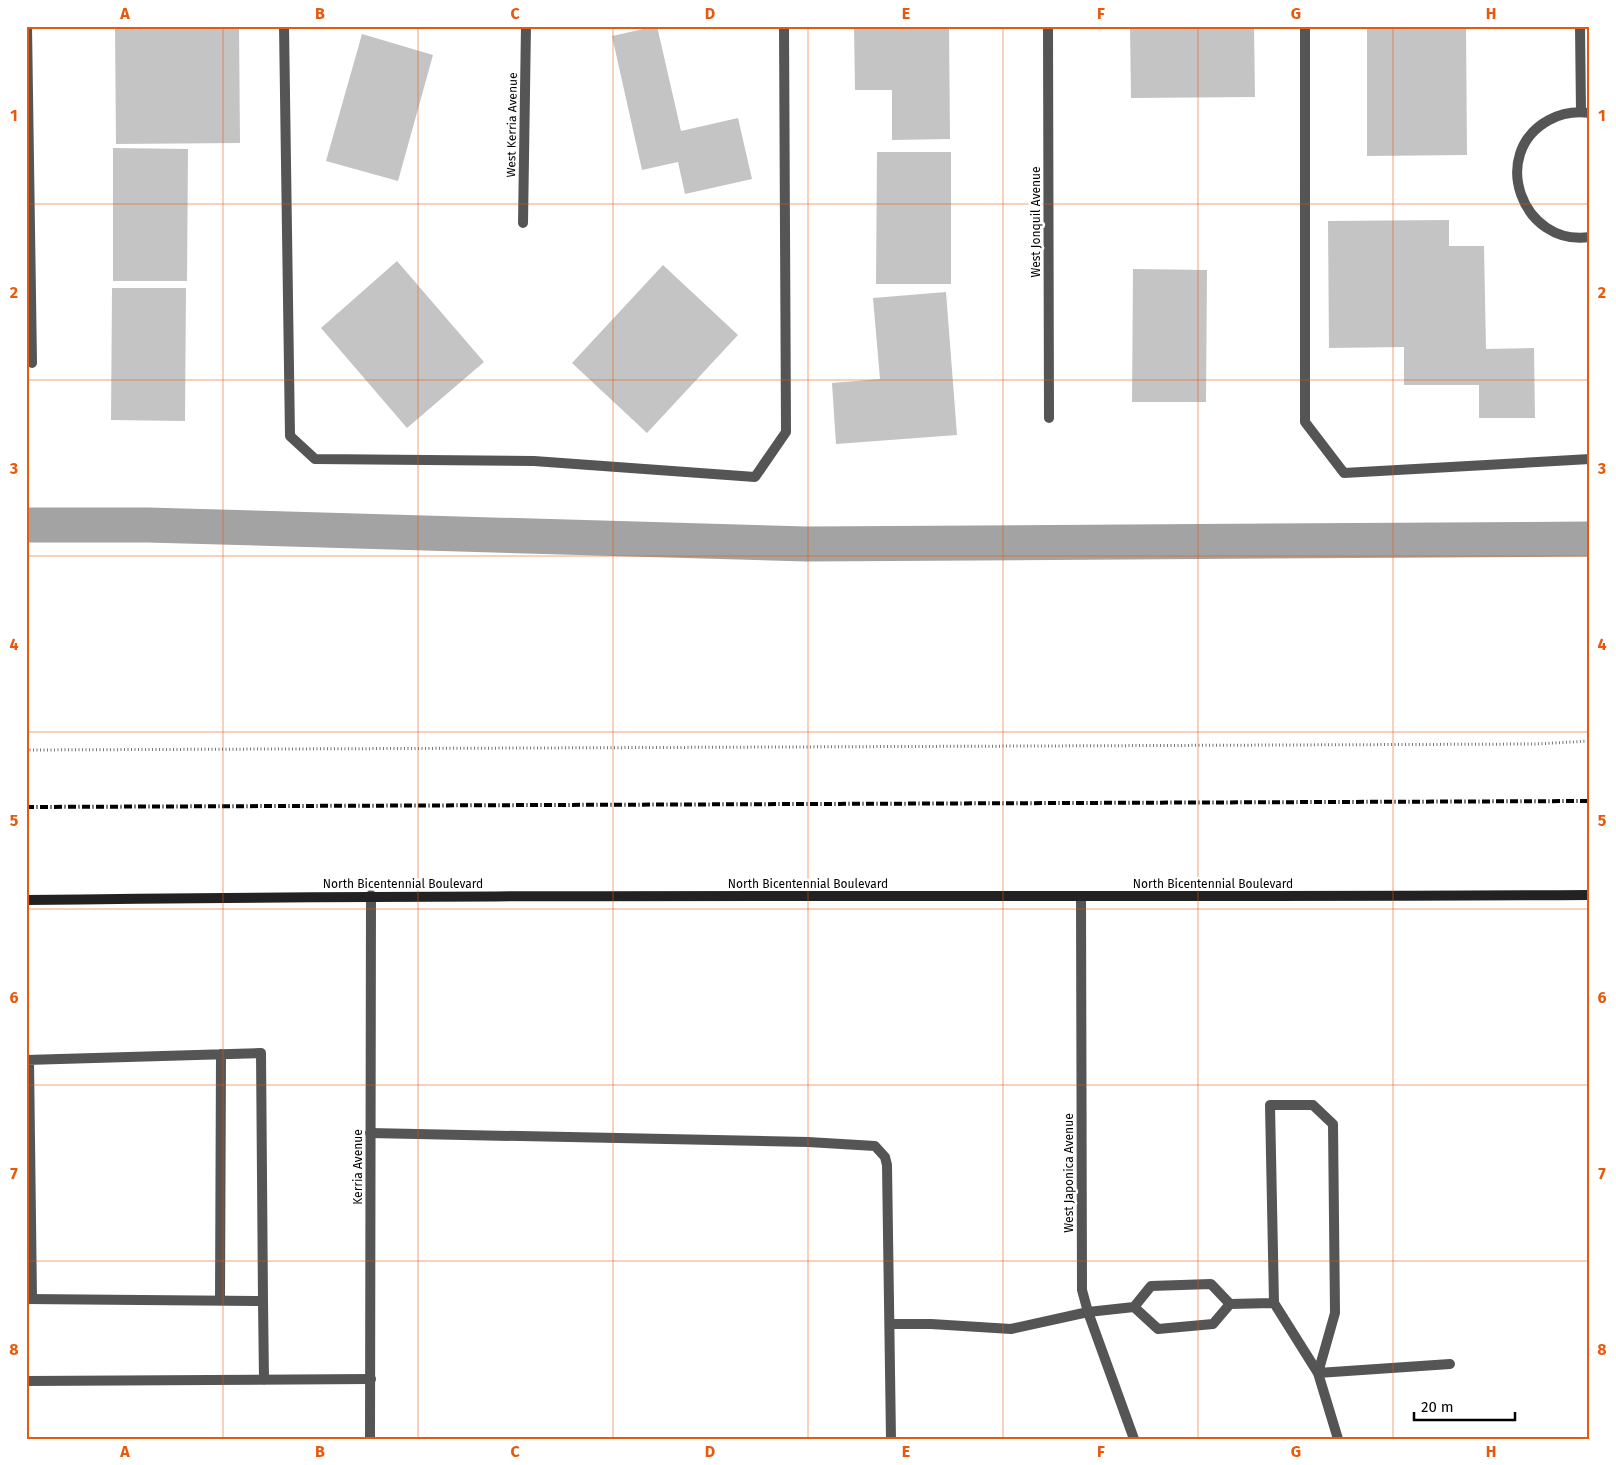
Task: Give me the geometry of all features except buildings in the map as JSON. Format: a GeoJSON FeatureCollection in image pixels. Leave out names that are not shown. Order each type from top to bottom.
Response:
{"type":"FeatureCollection","features":[{"type":"Feature","properties":{"kind":"main road","name":"North Bicentennial Boulevard"},"geometry":{"type":"LineString","coordinates":[[26,900],[371,896],[1081,898],[1590,895]]}},
{"type":"Feature","properties":{"kind":"street"},"geometry":{"type":"LineString","coordinates":[[27,26],[32,363]]}},
{"type":"Feature","properties":{"kind":"street"},"geometry":{"type":"LineString","coordinates":[[284,26],[290,436],[315,460],[534,461],[756,477],[786,432],[784,26]]}},
{"type":"Feature","properties":{"kind":"street","name":"West Kerria Avenue"},"geometry":{"type":"LineString","coordinates":[[523,223],[526,26]]}},
{"type":"Feature","properties":{"kind":"street","name":"West Jonquil Avenue"},"geometry":{"type":"LineString","coordinates":[[1048,26],[1049,418]]}},
{"type":"Feature","properties":{"kind":"street"},"geometry":{"type":"LineString","coordinates":[[1305,26],[1305,422],[1344,473],[1590,459]]}},
{"type":"Feature","properties":{"kind":"street"},"geometry":{"type":"LineString","coordinates":[[1580,26],[1585,112],[1560,114],[1542,124],[1528,139],[1519,158],[1517,178],[1521,199],[1532,216],[1548,229],[1567,237],[1590,237]]}},
{"type":"Feature","properties":{"kind":"street","name":"Kerria Avenue"},"geometry":{"type":"LineString","coordinates":[[370,1439],[371,896]]}},
{"type":"Feature","properties":{"kind":"street","name":"West Japonica Avenue"},"geometry":{"type":"LineString","coordinates":[[1081,898],[1082,1290],[1088,1312],[1134,1439]]}},
{"type":"Feature","properties":{"kind":"street"},"geometry":{"type":"LineString","coordinates":[[263,1301],[29,1299],[28,1060],[261,1053],[264,1380]]}},
{"type":"Feature","properties":{"kind":"street"},"geometry":{"type":"LineString","coordinates":[[220,1300],[221,1054]]}},
{"type":"Feature","properties":{"kind":"street"},"geometry":{"type":"LineString","coordinates":[[1318,1374],[1335,1313],[1333,1124],[1313,1105],[1270,1105],[1274,1303],[1318,1374],[1338,1439]]}},
{"type":"Feature","properties":{"kind":"street"},"geometry":{"type":"LineString","coordinates":[[370,1133],[808,1142],[875,1146],[885,1157],[887,1166],[891,1324],[891,1439]]}},
{"type":"Feature","properties":{"kind":"street"},"geometry":{"type":"LineString","coordinates":[[891,1324],[931,1324],[1011,1329],[1088,1312],[1134,1307],[1151,1286],[1211,1284],[1230,1304],[1274,1303]]}},
{"type":"Feature","properties":{"kind":"street"},"geometry":{"type":"LineString","coordinates":[[1134,1307],[1158,1328],[1213,1324],[1230,1304]]}},
{"type":"Feature","properties":{"kind":"street"},"geometry":{"type":"LineString","coordinates":[[1318,1374],[1450,1364]]}},
{"type":"Feature","properties":{"kind":"street"},"geometry":{"type":"LineString","coordinates":[[26,1381],[370,1379]]}},
{"type":"Feature","properties":{"kind":"path"},"geometry":{"type":"LineString","coordinates":[[26,750],[1515,744],[1590,741]]}},
{"type":"Feature","properties":{"kind":"waterway"},"geometry":{"type":"LineString","coordinates":[[26,525],[148,525],[807,544],[1590,539]]}},
{"type":"Feature","properties":{"kind":"railway"},"geometry":{"type":"LineString","coordinates":[[26,807],[1590,801]]}}]}
